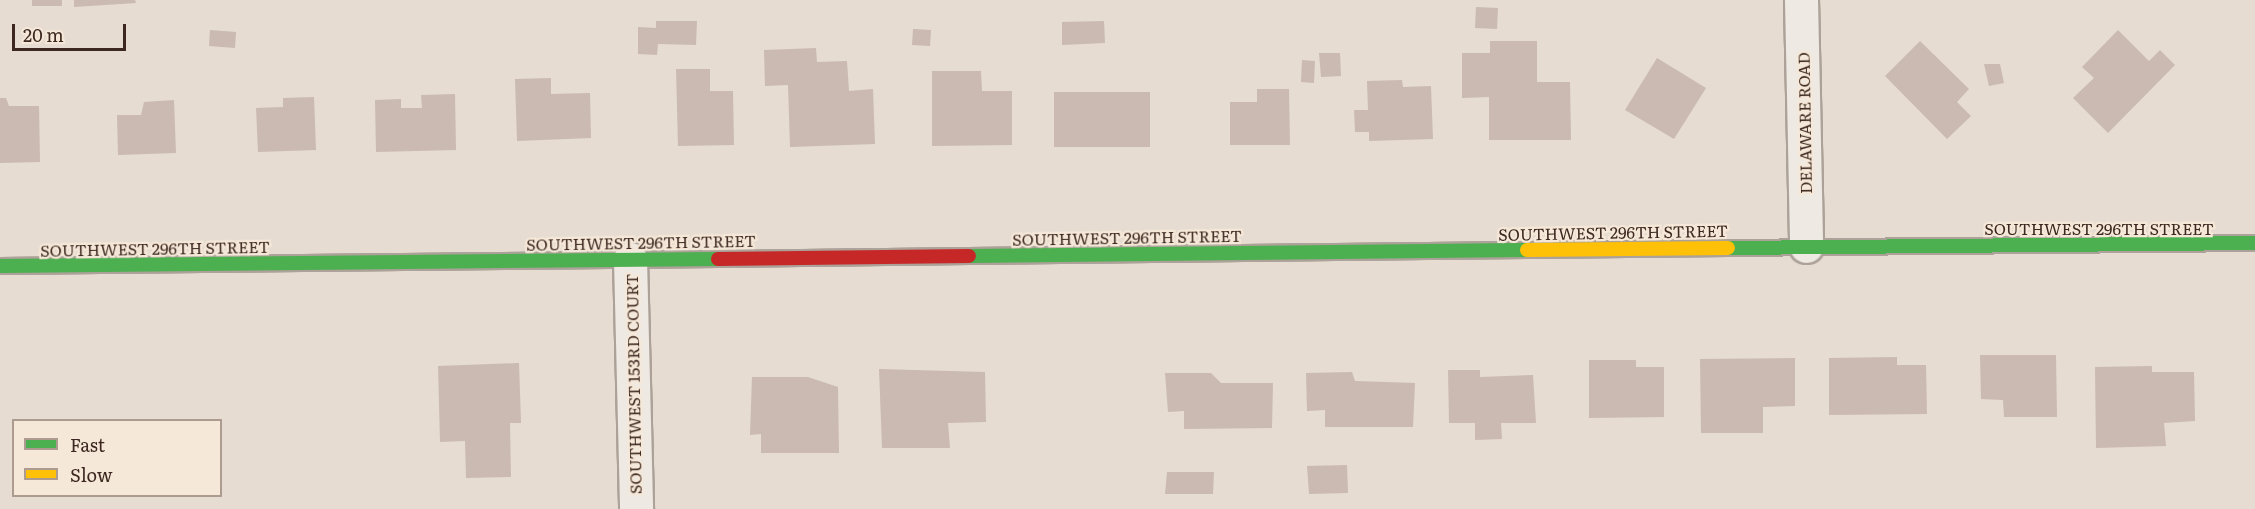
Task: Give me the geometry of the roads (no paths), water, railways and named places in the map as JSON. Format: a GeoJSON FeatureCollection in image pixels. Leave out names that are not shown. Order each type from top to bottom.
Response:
{"type":"FeatureCollection","features":[{"type":"Feature","properties":{"kind":"street","name":"DELAWARE ROAD"},"geometry":{"type":"LineString","coordinates":[[1801,0],[1806,246]]}},
{"type":"Feature","properties":{"kind":"street","name":"SOUTHWEST 296TH STREET"},"geometry":{"type":"LineString","coordinates":[[0,266],[2255,243]]}},
{"type":"Feature","properties":{"kind":"street","name":"SOUTHWEST 153RD COURT"},"geometry":{"type":"LineString","coordinates":[[630,259],[636,509]]}}]}
